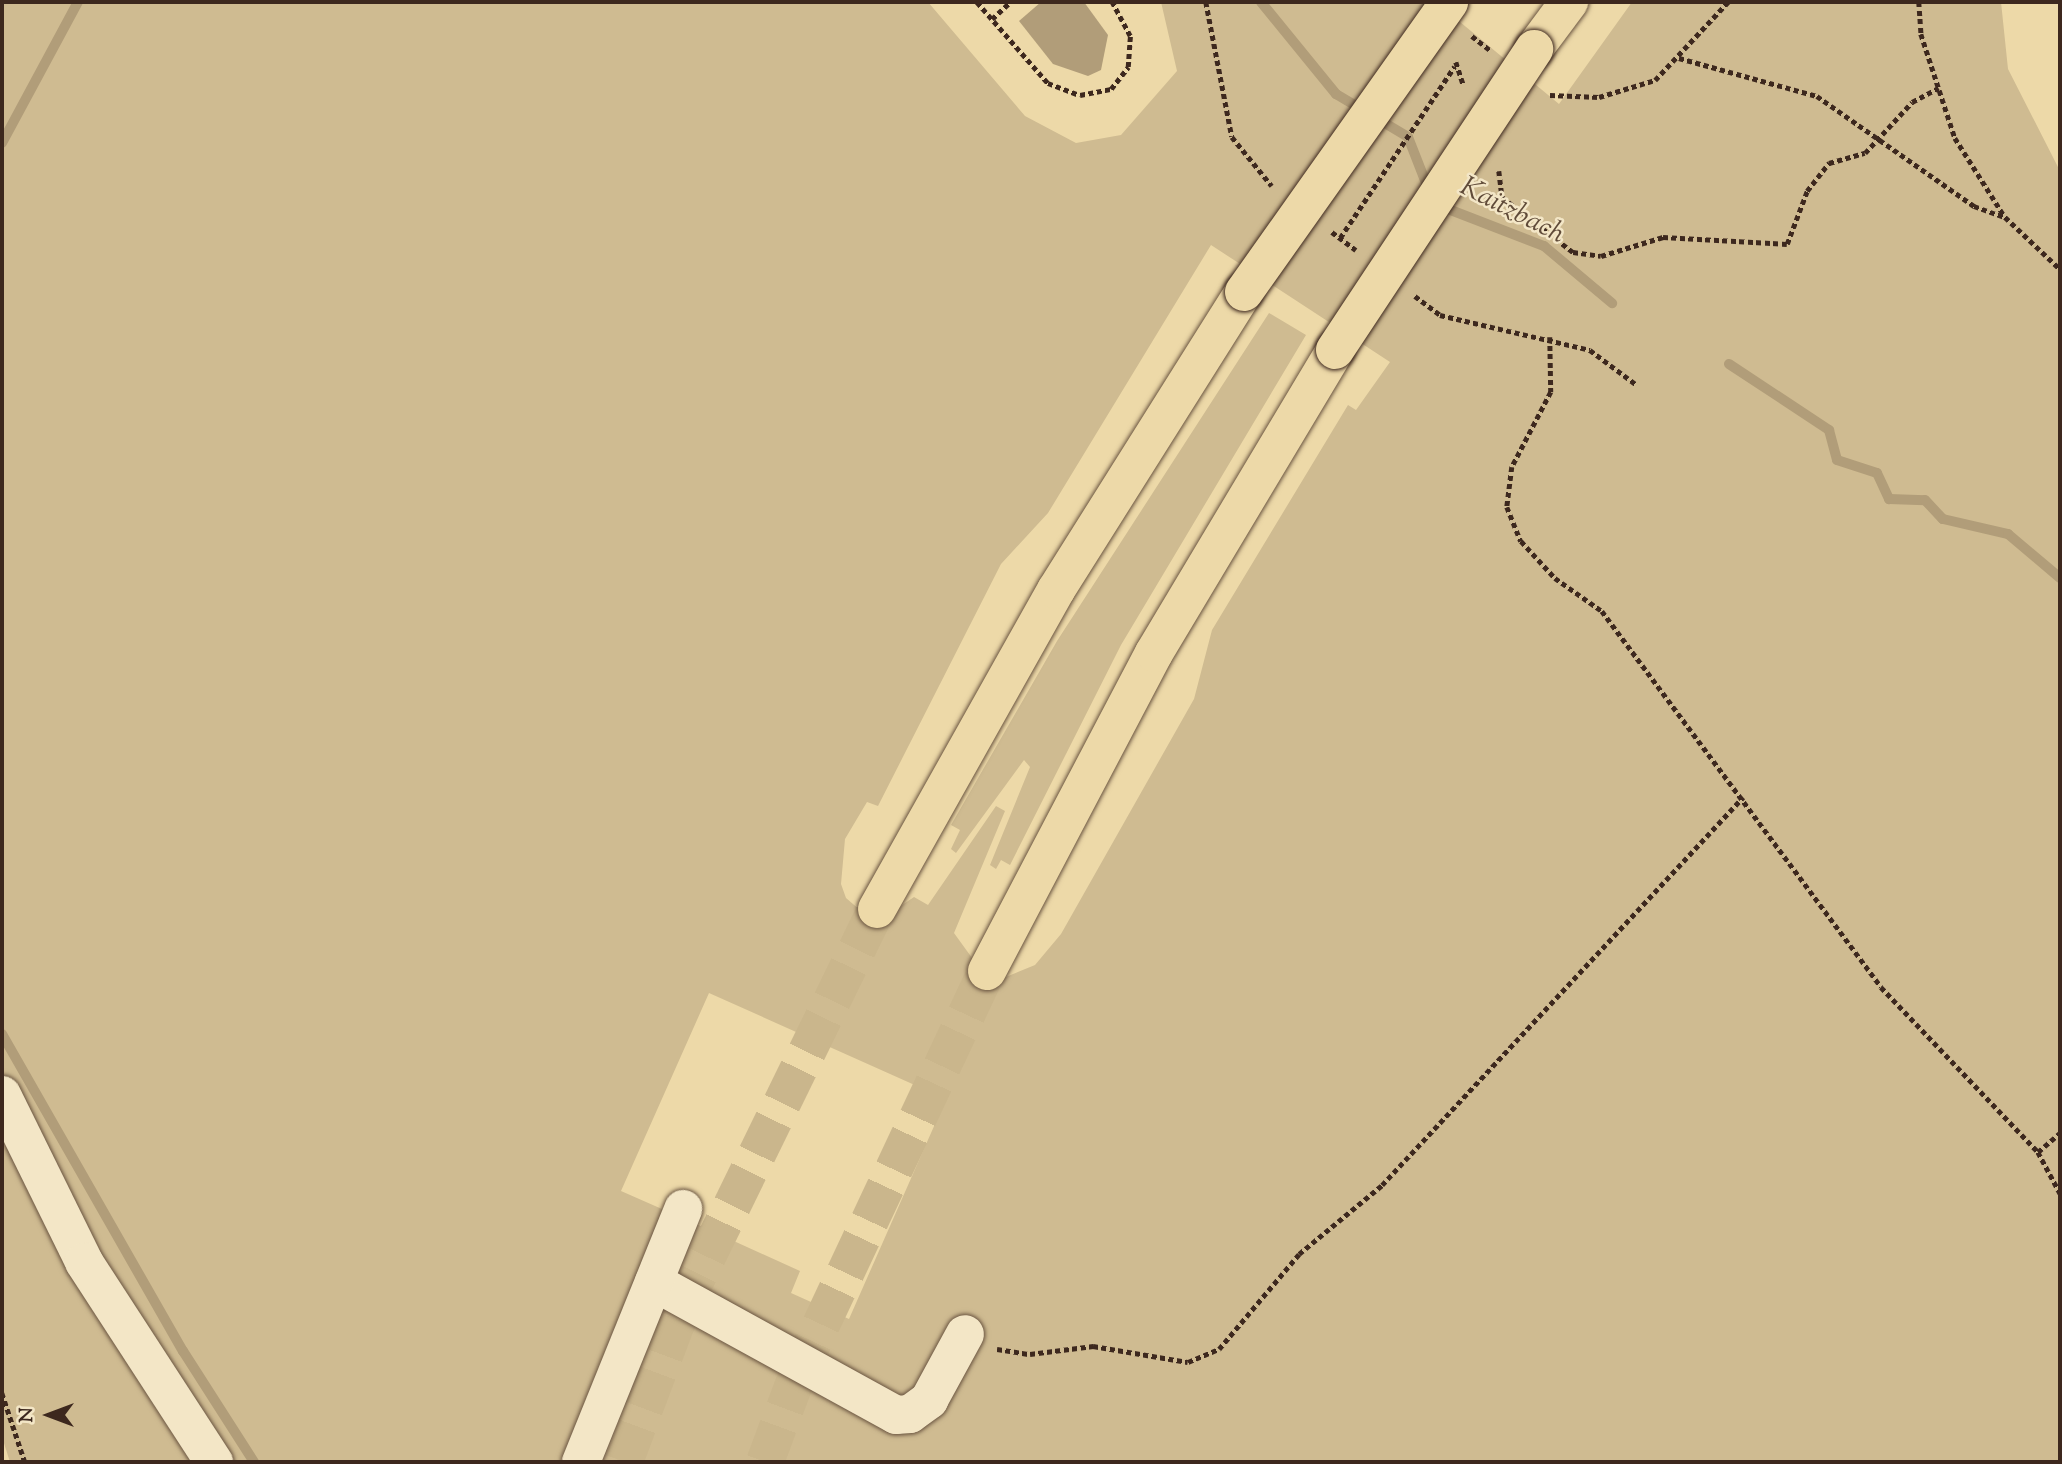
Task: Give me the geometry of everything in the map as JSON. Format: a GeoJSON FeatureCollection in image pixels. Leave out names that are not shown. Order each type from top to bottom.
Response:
{"type":"FeatureCollection","features":[{"type":"Feature","properties":{"kind":"highway"},"geometry":{"type":"LineString","coordinates":[[877,909],[1056,590],[1244,292],[1449,2]]}},
{"type":"Feature","properties":{"kind":"highway"},"geometry":{"type":"LineString","coordinates":[[987,971],[1154,653],[1335,350],[1534,49],[1569,2]]}},
{"type":"Feature","properties":{"kind":"lane"},"geometry":{"type":"LineString","coordinates":[[2,1095],[84,1262],[214,1462]]}},
{"type":"Feature","properties":{"kind":"lane"},"geometry":{"type":"LineString","coordinates":[[581,1462],[683,1209]]}},
{"type":"Feature","properties":{"kind":"lane"},"geometry":{"type":"LineString","coordinates":[[654,1282],[896,1415],[910,1414],[929,1400],[965,1334]]}},
{"type":"Feature","properties":{"kind":"path"},"geometry":{"type":"LineString","coordinates":[[977,2],[1048,83],[1080,95],[1100,93],[1120,83],[1130,52],[1112,2]]}},
{"type":"Feature","properties":{"kind":"path"},"geometry":{"type":"LineString","coordinates":[[992,19],[1010,2]]}},
{"type":"Feature","properties":{"kind":"path"},"geometry":{"type":"LineString","coordinates":[[1543,94],[1599,97],[1656,80],[1728,2]]}},
{"type":"Feature","properties":{"kind":"path"},"geometry":{"type":"LineString","coordinates":[[1919,2],[1921,34],[1955,138],[2005,217],[2047,262],[2060,269]]}},
{"type":"Feature","properties":{"kind":"path"},"geometry":{"type":"LineString","coordinates":[[1679,58],[1817,96],[1974,206],[2005,217]]}},
{"type":"Feature","properties":{"kind":"path"},"geometry":{"type":"LineString","coordinates":[[1340,238],[1454,66]]}},
{"type":"Feature","properties":{"kind":"path"},"geometry":{"type":"LineString","coordinates":[[1502,197],[1573,252],[1601,256],[1663,237],[1787,244],[1807,191],[1829,163],[1865,153],[1912,102],[1938,88]]}},
{"type":"Feature","properties":{"kind":"path"},"geometry":{"type":"LineString","coordinates":[[1637,385],[1590,350],[1550,337],[1550,392],[1512,467],[1507,507],[1521,541],[1555,578],[1602,611],[1743,797],[1881,987],[2038,1152],[2060,1194]]}},
{"type":"Feature","properties":{"kind":"path"},"geometry":{"type":"LineString","coordinates":[[965,1334],[1004,1353],[1093,1346],[1188,1362],[1219,1349],[1299,1254],[1382,1185],[1743,797]]}},
{"type":"Feature","properties":{"kind":"path"},"geometry":{"type":"LineString","coordinates":[[2038,1152],[2060,1133]]}},
{"type":"Feature","properties":{"kind":"path"},"geometry":{"type":"LineString","coordinates":[[2,1393],[25,1462]]}},
{"type":"Feature","properties":{"kind":"shaded area"},"geometry":{"type":"Polygon","coordinates":[[[4,2],[928,2],[1025,116],[1076,143],[1121,135],[1177,71],[1161,2],[1436,2],[1559,104],[1632,2],[2001,2],[2008,69],[2060,171],[2060,1462],[592,1462],[657,1301],[912,1404],[666,1276],[692,1222],[800,1271],[791,1293],[849,1319],[946,1099],[709,993],[621,1191],[671,1213],[570,1462],[224,1462],[41,1162],[2,1076],[4,2]],[[1211,245],[1048,513],[1001,564],[878,806],[867,802],[845,839],[841,884],[846,898],[868,917],[892,912],[914,897],[928,905],[996,806],[1005,811],[954,933],[980,969],[1001,979],[1035,965],[1061,934],[1194,699],[1212,630],[1348,405],[1356,410],[1390,362],[1211,245]]]}},
{"type":"Feature","properties":{"kind":"shaded area"},"geometry":{"type":"Polygon","coordinates":[[[1041,2],[1084,2],[1108,35],[1101,70],[1088,76],[1053,64],[1019,21],[1041,2]]]}},
{"type":"Feature","properties":{"kind":"shaded area"},"geometry":{"type":"Polygon","coordinates":[[[1269,313],[1306,335],[1121,645],[1010,865],[1001,860],[996,869],[990,865],[1030,767],[1024,760],[956,853],[951,849],[960,830],[951,825],[1057,641],[1269,313]]]}},
{"type":"Feature","properties":{"kind":"shaded area"},"geometry":{"type":"Polygon","coordinates":[[[2,1119],[203,1462],[10,1462],[2,1437],[2,1119]]]}},
{"type":"Feature","properties":{"kind":"waterway"},"geometry":{"type":"LineString","coordinates":[[2,143],[78,2]]}},
{"type":"Feature","properties":{"kind":"waterway","name":"Kaitzbach"},"geometry":{"type":"LineString","coordinates":[[1261,2],[1336,94],[1408,137],[1426,183],[1448,209],[1544,246],[1612,303]]}},
{"type":"Feature","properties":{"kind":"waterway","name":"Kaitzbach"},"geometry":{"type":"LineString","coordinates":[[1729,364],[1829,430],[1837,460],[1877,473],[1889,499],[1925,500],[1943,519],[2008,534],[2060,578]]}},
{"type":"Feature","properties":{"kind":"waterway"},"geometry":{"type":"LineString","coordinates":[[2,1034],[183,1351],[254,1462]]}},
{"type":"Feature","properties":{"kind":"tunnel"},"geometry":{"type":"LineString","coordinates":[[624,1462],[682,1308],[877,909]]}},
{"type":"Feature","properties":{"kind":"tunnel"},"geometry":{"type":"LineString","coordinates":[[765,1462],[797,1376],[987,971]]}}]}
